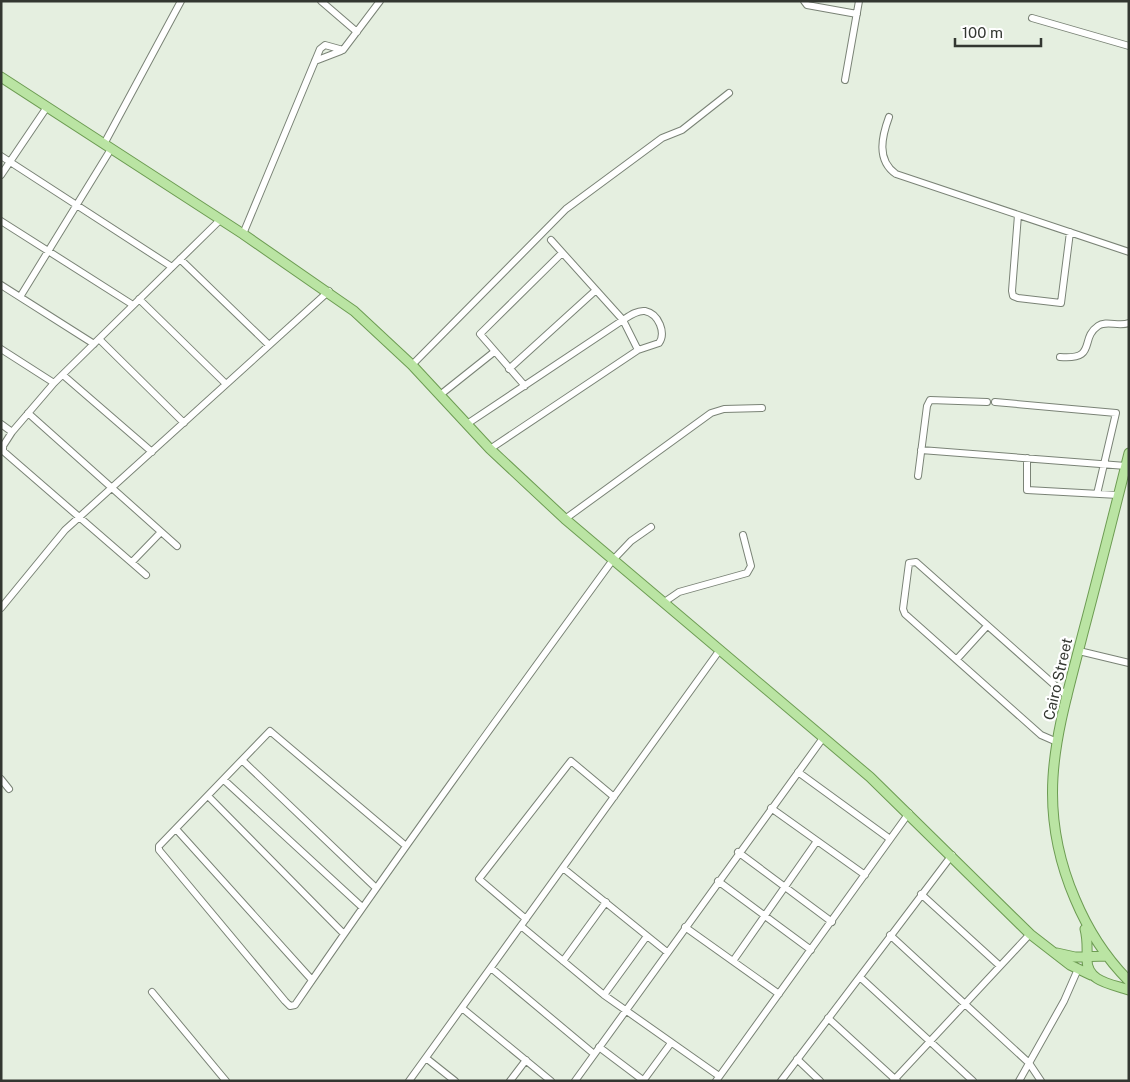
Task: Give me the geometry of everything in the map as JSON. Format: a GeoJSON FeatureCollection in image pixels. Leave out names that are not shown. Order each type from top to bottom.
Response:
{"type":"FeatureCollection","features":[{"type":"Feature","properties":{"kind":"main road"},"geometry":{"type":"LineString","coordinates":[[1,76],[329,291],[359,315],[412,365],[490,449],[565,519],[909,813],[1030,934],[1078,969],[1129,990]]}},
{"type":"Feature","properties":{"kind":"main road","name":"Cairo Street"},"geometry":{"type":"LineString","coordinates":[[1095,977],[1087,966],[1088,940],[1080,912],[1063,870],[1052,823],[1052,784],[1057,742],[1129,453]]}},
{"type":"Feature","properties":{"kind":"main road","name":"Cairo Street"},"geometry":{"type":"LineString","coordinates":[[1080,912],[1110,960],[1129,981]]}},
{"type":"Feature","properties":{"kind":"main road"},"geometry":{"type":"LineString","coordinates":[[1052,951],[1069,956],[1087,956],[1110,960],[1112,971],[1108,976],[1095,977]]}},
{"type":"Feature","properties":{"kind":"street"},"geometry":{"type":"LineString","coordinates":[[20,297],[77,205],[181,1]]}},
{"type":"Feature","properties":{"kind":"street"},"geometry":{"type":"LineString","coordinates":[[321,1],[357,32]]}},
{"type":"Feature","properties":{"kind":"street"},"geometry":{"type":"LineString","coordinates":[[315,61],[341,51],[380,1]]}},
{"type":"Feature","properties":{"kind":"street"},"geometry":{"type":"LineString","coordinates":[[804,1],[807,5],[857,14]]}},
{"type":"Feature","properties":{"kind":"street"},"geometry":{"type":"LineString","coordinates":[[845,80],[859,1]]}},
{"type":"Feature","properties":{"kind":"street"},"geometry":{"type":"LineString","coordinates":[[1032,18],[1129,46]]}},
{"type":"Feature","properties":{"kind":"street"},"geometry":{"type":"LineString","coordinates":[[243,234],[323,46],[341,51]]}},
{"type":"Feature","properties":{"kind":"street"},"geometry":{"type":"LineString","coordinates":[[412,365],[566,209],[662,138],[682,130],[729,93]]}},
{"type":"Feature","properties":{"kind":"street"},"geometry":{"type":"LineString","coordinates":[[1,176],[47,106]]}},
{"type":"Feature","properties":{"kind":"street"},"geometry":{"type":"LineString","coordinates":[[889,117],[882,138],[882,148],[886,161],[894,172],[1129,252]]}},
{"type":"Feature","properties":{"kind":"street"},"geometry":{"type":"LineString","coordinates":[[1,156],[172,267]]}},
{"type":"Feature","properties":{"kind":"street"},"geometry":{"type":"LineString","coordinates":[[1018,215],[1012,291],[1013,296],[1018,298],[1061,303],[1070,232]]}},
{"type":"Feature","properties":{"kind":"street"},"geometry":{"type":"LineString","coordinates":[[146,574],[3,451],[3,446],[12,432],[54,383],[220,220]]}},
{"type":"Feature","properties":{"kind":"street"},"geometry":{"type":"LineString","coordinates":[[1,221],[133,305]]}},
{"type":"Feature","properties":{"kind":"street"},"geometry":{"type":"LineString","coordinates":[[551,240],[622,320],[638,350]]}},
{"type":"Feature","properties":{"kind":"street"},"geometry":{"type":"LineString","coordinates":[[525,386],[480,334],[562,253]]}},
{"type":"Feature","properties":{"kind":"street"},"geometry":{"type":"LineString","coordinates":[[180,259],[269,345]]}},
{"type":"Feature","properties":{"kind":"street"},"geometry":{"type":"LineString","coordinates":[[1,285],[94,344]]}},
{"type":"Feature","properties":{"kind":"street"},"geometry":{"type":"LineString","coordinates":[[509,368],[596,290]]}},
{"type":"Feature","properties":{"kind":"street"},"geometry":{"type":"LineString","coordinates":[[1,608],[62,533],[329,291]]}},
{"type":"Feature","properties":{"kind":"street"},"geometry":{"type":"LineString","coordinates":[[139,299],[226,384]]}},
{"type":"Feature","properties":{"kind":"street"},"geometry":{"type":"LineString","coordinates":[[467,424],[622,320],[638,312],[646,311],[654,316],[662,329],[663,338],[659,344],[638,350],[490,449]]}},
{"type":"Feature","properties":{"kind":"street"},"geometry":{"type":"LineString","coordinates":[[1060,357],[1075,358],[1083,353],[1094,330],[1100,325],[1129,323]]}},
{"type":"Feature","properties":{"kind":"street"},"geometry":{"type":"LineString","coordinates":[[99,339],[184,423]]}},
{"type":"Feature","properties":{"kind":"street"},"geometry":{"type":"LineString","coordinates":[[1,349],[54,383]]}},
{"type":"Feature","properties":{"kind":"street"},"geometry":{"type":"LineString","coordinates":[[440,395],[494,352]]}},
{"type":"Feature","properties":{"kind":"street"},"geometry":{"type":"LineString","coordinates":[[63,375],[152,452]]}},
{"type":"Feature","properties":{"kind":"street"},"geometry":{"type":"LineString","coordinates":[[918,476],[930,400],[987,402]]}},
{"type":"Feature","properties":{"kind":"street"},"geometry":{"type":"LineString","coordinates":[[995,402],[1115,412],[1116,416],[1097,494]]}},
{"type":"Feature","properties":{"kind":"street"},"geometry":{"type":"LineString","coordinates":[[565,519],[598,492],[710,413],[724,409],[762,408]]}},
{"type":"Feature","properties":{"kind":"street"},"geometry":{"type":"LineString","coordinates":[[28,413],[177,546]]}},
{"type":"Feature","properties":{"kind":"street"},"geometry":{"type":"LineString","coordinates":[[1,424],[12,432]]}},
{"type":"Feature","properties":{"kind":"street"},"geometry":{"type":"LineString","coordinates":[[921,450],[1126,466]]}},
{"type":"Feature","properties":{"kind":"street"},"geometry":{"type":"LineString","coordinates":[[1027,458],[1027,490],[1118,495]]}},
{"type":"Feature","properties":{"kind":"street"},"geometry":{"type":"LineString","coordinates":[[406,846],[274,732],[270,731],[159,846],[161,855],[290,1006],[295,1005],[362,907],[376,888],[612,560],[631,541],[651,527]]}},
{"type":"Feature","properties":{"kind":"street"},"geometry":{"type":"LineString","coordinates":[[132,562],[161,532]]}},
{"type":"Feature","properties":{"kind":"street"},"geometry":{"type":"LineString","coordinates":[[663,603],[680,592],[747,572],[751,566],[743,535]]}},
{"type":"Feature","properties":{"kind":"street"},"geometry":{"type":"LineString","coordinates":[[1057,742],[1041,735],[904,612],[909,563],[916,562],[1068,697]]}},
{"type":"Feature","properties":{"kind":"street"},"geometry":{"type":"LineString","coordinates":[[957,659],[987,626]]}},
{"type":"Feature","properties":{"kind":"street"},"geometry":{"type":"LineString","coordinates":[[409,1081],[720,651]]}},
{"type":"Feature","properties":{"kind":"street"},"geometry":{"type":"LineString","coordinates":[[1079,651],[1129,663]]}},
{"type":"Feature","properties":{"kind":"street"},"geometry":{"type":"LineString","coordinates":[[575,1081],[738,852],[823,738]]}},
{"type":"Feature","properties":{"kind":"street"},"geometry":{"type":"LineString","coordinates":[[526,919],[479,879],[571,760],[614,797]]}},
{"type":"Feature","properties":{"kind":"street"},"geometry":{"type":"LineString","coordinates":[[243,761],[376,888]]}},
{"type":"Feature","properties":{"kind":"street"},"geometry":{"type":"LineString","coordinates":[[798,772],[890,839]]}},
{"type":"Feature","properties":{"kind":"street"},"geometry":{"type":"LineString","coordinates":[[1,779],[9,789]]}},
{"type":"Feature","properties":{"kind":"street"},"geometry":{"type":"LineString","coordinates":[[224,780],[362,907]]}},
{"type":"Feature","properties":{"kind":"street"},"geometry":{"type":"LineString","coordinates":[[208,796],[344,934]]}},
{"type":"Feature","properties":{"kind":"street"},"geometry":{"type":"LineString","coordinates":[[772,808],[865,875]]}},
{"type":"Feature","properties":{"kind":"street"},"geometry":{"type":"LineString","coordinates":[[521,926],[604,995],[717,1078],[832,922],[909,813]]}},
{"type":"Feature","properties":{"kind":"street"},"geometry":{"type":"LineString","coordinates":[[176,829],[312,980]]}},
{"type":"Feature","properties":{"kind":"street"},"geometry":{"type":"LineString","coordinates":[[732,961],[817,841]]}},
{"type":"Feature","properties":{"kind":"street"},"geometry":{"type":"LineString","coordinates":[[738,852],[832,922]]}},
{"type":"Feature","properties":{"kind":"street"},"geometry":{"type":"LineString","coordinates":[[781,1081],[796,1059],[861,978],[890,935],[952,855]]}},
{"type":"Feature","properties":{"kind":"street"},"geometry":{"type":"LineString","coordinates":[[563,868],[667,952]]}},
{"type":"Feature","properties":{"kind":"street"},"geometry":{"type":"LineString","coordinates":[[718,881],[811,950]]}},
{"type":"Feature","properties":{"kind":"street"},"geometry":{"type":"LineString","coordinates":[[921,894],[1000,966]]}},
{"type":"Feature","properties":{"kind":"street"},"geometry":{"type":"LineString","coordinates":[[563,961],[606,902]]}},
{"type":"Feature","properties":{"kind":"street"},"geometry":{"type":"LineString","coordinates":[[685,927],[779,994]]}},
{"type":"Feature","properties":{"kind":"street"},"geometry":{"type":"LineString","coordinates":[[828,1018],[895,1080],[964,1003],[1030,934]]}},
{"type":"Feature","properties":{"kind":"street"},"geometry":{"type":"LineString","coordinates":[[890,935],[1029,1063],[1040,1079],[1048,1081]]}},
{"type":"Feature","properties":{"kind":"street"},"geometry":{"type":"LineString","coordinates":[[604,995],[647,936]]}},
{"type":"Feature","properties":{"kind":"street"},"geometry":{"type":"LineString","coordinates":[[491,968],[594,1054]]}},
{"type":"Feature","properties":{"kind":"street"},"geometry":{"type":"LineString","coordinates":[[1018,1081],[1064,1001],[1078,969]]}},
{"type":"Feature","properties":{"kind":"street"},"geometry":{"type":"LineString","coordinates":[[861,978],[973,1081]]}},
{"type":"Feature","properties":{"kind":"street"},"geometry":{"type":"LineString","coordinates":[[152,992],[226,1081]]}},
{"type":"Feature","properties":{"kind":"street"},"geometry":{"type":"LineString","coordinates":[[462,1008],[551,1081]]}},
{"type":"Feature","properties":{"kind":"street"},"geometry":{"type":"LineString","coordinates":[[599,1047],[643,1080],[671,1043]]}},
{"type":"Feature","properties":{"kind":"street"},"geometry":{"type":"LineString","coordinates":[[426,1058],[451,1080]]}},
{"type":"Feature","properties":{"kind":"street"},"geometry":{"type":"LineString","coordinates":[[796,1059],[820,1081]]}},
{"type":"Feature","properties":{"kind":"street"},"geometry":{"type":"LineString","coordinates":[[510,1081],[526,1060]]}}]}
